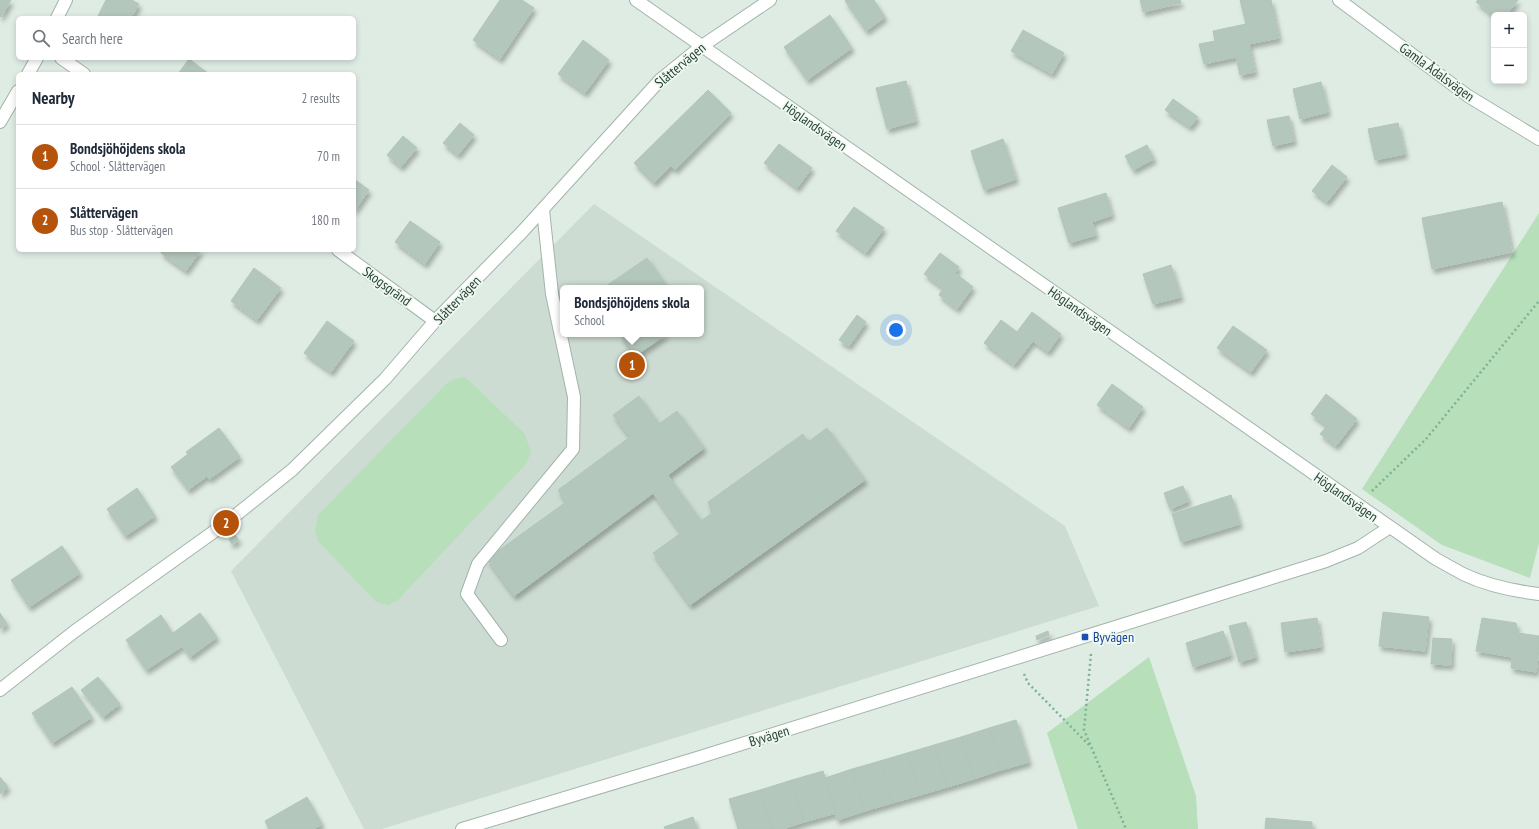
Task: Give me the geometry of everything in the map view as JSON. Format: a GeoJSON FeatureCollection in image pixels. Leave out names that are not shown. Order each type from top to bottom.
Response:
{"type":"FeatureCollection","features":[{"type":"Feature","properties":{"kind":"street"},"geometry":{"type":"LineString","coordinates":[[58,16],[66,0]]}},
{"type":"Feature","properties":{"kind":"street","name":"Höglandsvägen"},"geometry":{"type":"LineString","coordinates":[[636,0],[1436,559],[1463,574],[1483,582],[1523,592],[1539,594]]}},
{"type":"Feature","properties":{"kind":"street","name":"Slåttervägen"},"geometry":{"type":"LineString","coordinates":[[0,690],[75,631],[226,523],[292,470],[386,379],[435,322],[543,210],[660,80],[702,46],[770,0]]}},
{"type":"Feature","properties":{"kind":"street","name":"Gamla Ådalsvägen"},"geometry":{"type":"LineString","coordinates":[[1339,0],[1468,96],[1539,139]]}},
{"type":"Feature","properties":{"kind":"street"},"geometry":{"type":"LineString","coordinates":[[29,72],[36,60]]}},
{"type":"Feature","properties":{"kind":"street"},"geometry":{"type":"LineString","coordinates":[[64,60],[81,72]]}},
{"type":"Feature","properties":{"kind":"street"},"geometry":{"type":"LineString","coordinates":[[0,122],[16,94]]}},
{"type":"Feature","properties":{"kind":"street"},"geometry":{"type":"LineString","coordinates":[[543,210],[552,294],[560,331]]}},
{"type":"Feature","properties":{"kind":"street","name":"Skogsgränd"},"geometry":{"type":"LineString","coordinates":[[341,252],[435,322]]}},
{"type":"Feature","properties":{"kind":"street"},"geometry":{"type":"LineString","coordinates":[[501,640],[467,594],[478,564],[572,449],[574,397],[561,337]]}},
{"type":"Feature","properties":{"kind":"street","name":"Byvägen"},"geometry":{"type":"LineString","coordinates":[[462,829],[697,758],[1326,561],[1358,548],[1390,527]]}},
{"type":"Feature","properties":{"kind":"path"},"geometry":{"type":"LineString","coordinates":[[1357,505],[1426,439],[1539,301]]}},
{"type":"Feature","properties":{"kind":"path"},"geometry":{"type":"LineString","coordinates":[[1085,637],[1091,655],[1084,730],[1126,829]]}},
{"type":"Feature","properties":{"kind":"path"},"geometry":{"type":"LineString","coordinates":[[1017,658],[1028,683],[1091,747]]}},
{"type":"Feature","properties":{"kind":"shaded area"},"geometry":{"type":"Polygon","coordinates":[[[594,204],[1065,526],[1099,606],[382,829],[364,829],[231,571],[594,204]]]}},
{"type":"Feature","properties":{"kind":"green space"},"geometry":{"type":"Polygon","coordinates":[[[1539,213],[1539,543],[1530,578],[1442,545],[1362,489],[1539,213]]]}},
{"type":"Feature","properties":{"kind":"green space"},"geometry":{"type":"Polygon","coordinates":[[[465,377],[525,434],[531,453],[525,465],[398,600],[388,605],[376,602],[318,541],[315,531],[318,515],[446,384],[454,379],[465,377]]]}},
{"type":"Feature","properties":{"kind":"green space"},"geometry":{"type":"Polygon","coordinates":[[[1149,657],[1196,796],[1198,829],[1078,829],[1047,733],[1149,657]]]}},
{"type":"Feature","properties":{"kind":"building"},"geometry":{"type":"Polygon","coordinates":[[[0,0],[11,0],[1,17],[0,16],[0,0]]]}},
{"type":"Feature","properties":{"kind":"building"},"geometry":{"type":"Polygon","coordinates":[[[106,0],[132,0],[139,4],[132,16],[98,16],[106,0]]]}},
{"type":"Feature","properties":{"kind":"building"},"geometry":{"type":"Polygon","coordinates":[[[500,0],[522,0],[534,8],[500,59],[473,40],[500,0]]]}},
{"type":"Feature","properties":{"kind":"building"},"geometry":{"type":"Polygon","coordinates":[[[874,0],[885,17],[866,31],[845,1],[874,0]]]}},
{"type":"Feature","properties":{"kind":"building"},"geometry":{"type":"Polygon","coordinates":[[[1140,0],[1180,0],[1181,3],[1143,12],[1140,0]]]}},
{"type":"Feature","properties":{"kind":"building"},"geometry":{"type":"Polygon","coordinates":[[[1240,0],[1271,0],[1279,38],[1249,44],[1255,72],[1240,75],[1236,57],[1204,64],[1199,44],[1215,41],[1213,31],[1246,24],[1240,0]]]}},
{"type":"Feature","properties":{"kind":"building"},"geometry":{"type":"Polygon","coordinates":[[[1478,0],[1518,0],[1508,12],[1491,12],[1491,14],[1476,2],[1478,0]]]}},
{"type":"Feature","properties":{"kind":"building"},"geometry":{"type":"Polygon","coordinates":[[[830,15],[852,48],[807,80],[784,47],[830,15]]]}},
{"type":"Feature","properties":{"kind":"building"},"geometry":{"type":"Polygon","coordinates":[[[1023,30],[1064,53],[1052,74],[1011,51],[1023,30]]]}},
{"type":"Feature","properties":{"kind":"building"},"geometry":{"type":"Polygon","coordinates":[[[583,40],[609,60],[585,93],[558,74],[583,40]]]}},
{"type":"Feature","properties":{"kind":"building"},"geometry":{"type":"Polygon","coordinates":[[[188,60],[190,60],[206,72],[179,72],[188,60]]]}},
{"type":"Feature","properties":{"kind":"building"},"geometry":{"type":"Polygon","coordinates":[[[906,81],[916,121],[887,129],[876,88],[906,81]]]}},
{"type":"Feature","properties":{"kind":"building"},"geometry":{"type":"Polygon","coordinates":[[[1321,82],[1328,112],[1300,119],[1293,89],[1321,82]]]}},
{"type":"Feature","properties":{"kind":"building"},"geometry":{"type":"Polygon","coordinates":[[[708,90],[731,113],[675,170],[671,166],[654,183],[634,163],[708,90]]]}},
{"type":"Feature","properties":{"kind":"building"},"geometry":{"type":"Polygon","coordinates":[[[1173,99],[1198,117],[1190,127],[1165,110],[1173,99]]]}},
{"type":"Feature","properties":{"kind":"building"},"geometry":{"type":"Polygon","coordinates":[[[1289,116],[1294,141],[1273,146],[1267,120],[1289,116]]]}},
{"type":"Feature","properties":{"kind":"building"},"geometry":{"type":"Polygon","coordinates":[[[460,123],[474,135],[458,155],[443,143],[460,123]]]}},
{"type":"Feature","properties":{"kind":"building"},"geometry":{"type":"Polygon","coordinates":[[[1398,123],[1405,154],[1375,160],[1368,129],[1398,123]]]}},
{"type":"Feature","properties":{"kind":"building"},"geometry":{"type":"Polygon","coordinates":[[[403,136],[417,148],[401,167],[387,155],[403,136]]]}},
{"type":"Feature","properties":{"kind":"building"},"geometry":{"type":"Polygon","coordinates":[[[1003,139],[1016,179],[984,190],[971,151],[1003,139]]]}},
{"type":"Feature","properties":{"kind":"building"},"geometry":{"type":"Polygon","coordinates":[[[779,144],[812,168],[797,188],[764,163],[779,144]]]}},
{"type":"Feature","properties":{"kind":"building"},"geometry":{"type":"Polygon","coordinates":[[[1147,145],[1154,159],[1133,170],[1125,156],[1147,145]]]}},
{"type":"Feature","properties":{"kind":"building"},"geometry":{"type":"Polygon","coordinates":[[[1332,165],[1347,177],[1327,202],[1312,191],[1332,165]]]}},
{"type":"Feature","properties":{"kind":"building"},"geometry":{"type":"Polygon","coordinates":[[[356,180],[369,190],[356,209],[356,180]]]}},
{"type":"Feature","properties":{"kind":"building"},"geometry":{"type":"Polygon","coordinates":[[[1106,193],[1112,215],[1092,222],[1096,235],[1069,243],[1058,208],[1106,193]]]}},
{"type":"Feature","properties":{"kind":"building"},"geometry":{"type":"Polygon","coordinates":[[[1502,202],[1512,252],[1432,269],[1422,218],[1502,202]]]}},
{"type":"Feature","properties":{"kind":"building"},"geometry":{"type":"Polygon","coordinates":[[[854,207],[884,228],[866,253],[836,231],[854,207]]]}},
{"type":"Feature","properties":{"kind":"building"},"geometry":{"type":"Polygon","coordinates":[[[410,221],[440,242],[425,264],[395,242],[410,221]]]}},
{"type":"Feature","properties":{"kind":"building"},"geometry":{"type":"Polygon","coordinates":[[[162,252],[200,252],[186,271],[162,252]]]}},
{"type":"Feature","properties":{"kind":"building"},"geometry":{"type":"Polygon","coordinates":[[[940,253],[959,267],[955,273],[973,287],[957,309],[939,295],[943,288],[924,274],[940,253]]]}},
{"type":"Feature","properties":{"kind":"building"},"geometry":{"type":"Polygon","coordinates":[[[647,258],[666,285],[607,285],[647,258]]]}},
{"type":"Feature","properties":{"kind":"building"},"geometry":{"type":"Polygon","coordinates":[[[1171,265],[1181,297],[1153,304],[1143,274],[1171,265]]]}},
{"type":"Feature","properties":{"kind":"building"},"geometry":{"type":"Polygon","coordinates":[[[254,268],[281,288],[257,320],[231,301],[254,268]]]}},
{"type":"Feature","properties":{"kind":"building"},"geometry":{"type":"Polygon","coordinates":[[[1032,312],[1061,334],[1048,352],[1033,341],[1014,365],[984,343],[1001,320],[1017,332],[1032,312]]]}},
{"type":"Feature","properties":{"kind":"building"},"geometry":{"type":"Polygon","coordinates":[[[857,315],[866,322],[849,346],[839,340],[857,315]]]}},
{"type":"Feature","properties":{"kind":"building"},"geometry":{"type":"Polygon","coordinates":[[[327,321],[354,341],[331,372],[304,353],[327,321]]]}},
{"type":"Feature","properties":{"kind":"building"},"geometry":{"type":"Polygon","coordinates":[[[1233,326],[1267,350],[1251,372],[1217,348],[1233,326]]]}},
{"type":"Feature","properties":{"kind":"building"},"geometry":{"type":"Polygon","coordinates":[[[622,337],[663,337],[635,356],[622,337]]]}},
{"type":"Feature","properties":{"kind":"building"},"geometry":{"type":"Polygon","coordinates":[[[1112,384],[1143,407],[1129,428],[1097,405],[1112,384]]]}},
{"type":"Feature","properties":{"kind":"building"},"geometry":{"type":"Polygon","coordinates":[[[1326,394],[1357,419],[1336,446],[1320,434],[1327,426],[1311,414],[1326,394]]]}},
{"type":"Feature","properties":{"kind":"building"},"geometry":{"type":"Polygon","coordinates":[[[639,396],[659,424],[677,411],[704,448],[668,475],[671,480],[514,596],[487,559],[566,502],[558,490],[630,437],[613,415],[639,396]]]}},
{"type":"Feature","properties":{"kind":"building"},"geometry":{"type":"Polygon","coordinates":[[[219,428],[240,457],[209,479],[207,476],[188,490],[171,467],[188,454],[186,452],[219,428]]]}},
{"type":"Feature","properties":{"kind":"building"},"geometry":{"type":"Polygon","coordinates":[[[827,428],[865,480],[690,605],[653,553],[681,533],[653,493],[671,480],[701,521],[712,513],[708,502],[803,434],[808,442],[827,428]]]}},
{"type":"Feature","properties":{"kind":"building"},"geometry":{"type":"Polygon","coordinates":[[[1183,486],[1189,501],[1170,509],[1164,493],[1183,486]]]}},
{"type":"Feature","properties":{"kind":"building"},"geometry":{"type":"Polygon","coordinates":[[[137,488],[155,516],[125,536],[107,509],[137,488]]]}},
{"type":"Feature","properties":{"kind":"building"},"geometry":{"type":"Polygon","coordinates":[[[1231,495],[1240,524],[1181,542],[1172,514],[1231,495]]]}},
{"type":"Feature","properties":{"kind":"building"},"geometry":{"type":"Polygon","coordinates":[[[235,535],[239,540],[232,544],[229,540],[235,535]]]}},
{"type":"Feature","properties":{"kind":"building"},"geometry":{"type":"Polygon","coordinates":[[[62,546],[80,573],[29,607],[11,580],[62,546]]]}},
{"type":"Feature","properties":{"kind":"building"},"geometry":{"type":"Polygon","coordinates":[[[1383,612],[1429,617],[1425,651],[1379,646],[1383,612]]]}},
{"type":"Feature","properties":{"kind":"building"},"geometry":{"type":"Polygon","coordinates":[[[0,613],[7,624],[0,629],[0,613]]]}},
{"type":"Feature","properties":{"kind":"building"},"geometry":{"type":"Polygon","coordinates":[[[200,613],[217,637],[190,657],[173,633],[200,613]]]}},
{"type":"Feature","properties":{"kind":"building"},"geometry":{"type":"Polygon","coordinates":[[[161,615],[181,647],[146,670],[126,640],[161,615]]]}},
{"type":"Feature","properties":{"kind":"building"},"geometry":{"type":"Polygon","coordinates":[[[1317,618],[1321,647],[1285,652],[1281,623],[1317,618]]]}},
{"type":"Feature","properties":{"kind":"building"},"geometry":{"type":"Polygon","coordinates":[[[1482,618],[1516,623],[1518,633],[1539,636],[1536,672],[1511,668],[1512,657],[1476,651],[1482,618]]]}},
{"type":"Feature","properties":{"kind":"building"},"geometry":{"type":"Polygon","coordinates":[[[1246,622],[1256,657],[1239,662],[1229,626],[1246,622]]]}},
{"type":"Feature","properties":{"kind":"building"},"geometry":{"type":"Polygon","coordinates":[[[1048,631],[1049,635],[1037,640],[1036,636],[1048,631]]]}},
{"type":"Feature","properties":{"kind":"building"},"geometry":{"type":"Polygon","coordinates":[[[1223,631],[1231,655],[1193,667],[1186,643],[1223,631]]]}},
{"type":"Feature","properties":{"kind":"building"},"geometry":{"type":"Polygon","coordinates":[[[1433,638],[1452,639],[1451,665],[1431,664],[1433,638]]]}},
{"type":"Feature","properties":{"kind":"building"},"geometry":{"type":"Polygon","coordinates":[[[98,677],[120,704],[103,717],[81,690],[98,677]]]}},
{"type":"Feature","properties":{"kind":"building"},"geometry":{"type":"Polygon","coordinates":[[[72,687],[92,717],[52,743],[32,713],[72,687]]]}},
{"type":"Feature","properties":{"kind":"building"},"geometry":{"type":"Polygon","coordinates":[[[1016,720],[1029,762],[1001,770],[989,728],[1016,720]]]}},
{"type":"Feature","properties":{"kind":"building"},"geometry":{"type":"Polygon","coordinates":[[[989,728],[1001,770],[974,779],[961,737],[989,728]]]}},
{"type":"Feature","properties":{"kind":"building"},"geometry":{"type":"Polygon","coordinates":[[[961,737],[974,779],[947,787],[934,745],[961,737]]]}},
{"type":"Feature","properties":{"kind":"building"},"geometry":{"type":"Polygon","coordinates":[[[934,745],[947,787],[920,795],[907,753],[934,745]]]}},
{"type":"Feature","properties":{"kind":"building"},"geometry":{"type":"Polygon","coordinates":[[[907,753],[920,795],[892,803],[880,761],[907,753]]]}},
{"type":"Feature","properties":{"kind":"building"},"geometry":{"type":"Polygon","coordinates":[[[880,761],[892,803],[865,811],[852,769],[880,761]]]}},
{"type":"Feature","properties":{"kind":"building"},"geometry":{"type":"Polygon","coordinates":[[[852,769],[865,811],[837,820],[825,778],[852,769]]]}},
{"type":"Feature","properties":{"kind":"building"},"geometry":{"type":"Polygon","coordinates":[[[823,771],[836,813],[804,822],[792,780],[823,771]]]}},
{"type":"Feature","properties":{"kind":"building"},"geometry":{"type":"Polygon","coordinates":[[[0,777],[8,787],[0,794],[0,777]]]}},
{"type":"Feature","properties":{"kind":"building"},"geometry":{"type":"Polygon","coordinates":[[[792,780],[804,822],[783,829],[772,829],[760,790],[792,780]]]}},
{"type":"Feature","properties":{"kind":"building"},"geometry":{"type":"Polygon","coordinates":[[[760,790],[772,829],[738,829],[729,799],[760,790]]]}},
{"type":"Feature","properties":{"kind":"building"},"geometry":{"type":"Polygon","coordinates":[[[307,797],[322,824],[314,829],[269,829],[265,821],[307,797]]]}},
{"type":"Feature","properties":{"kind":"building"},"geometry":{"type":"Polygon","coordinates":[[[693,817],[697,829],[665,829],[664,827],[693,817]]]}},
{"type":"Feature","properties":{"kind":"building"},"geometry":{"type":"Polygon","coordinates":[[[1266,818],[1312,822],[1312,829],[1265,829],[1266,818]]]}},
{"type":"Feature","properties":{"kind":"place","name":"Bondsjöhöjdens skola"},"geometry":{"type":"Point","coordinates":[632,365]}},
{"type":"Feature","properties":{"kind":"place","name":"Slåttervägen"},"geometry":{"type":"Point","coordinates":[226,523]}},
{"type":"Feature","properties":{"kind":"place","name":"Byvägen"},"geometry":{"type":"Point","coordinates":[1085,637]}}]}
